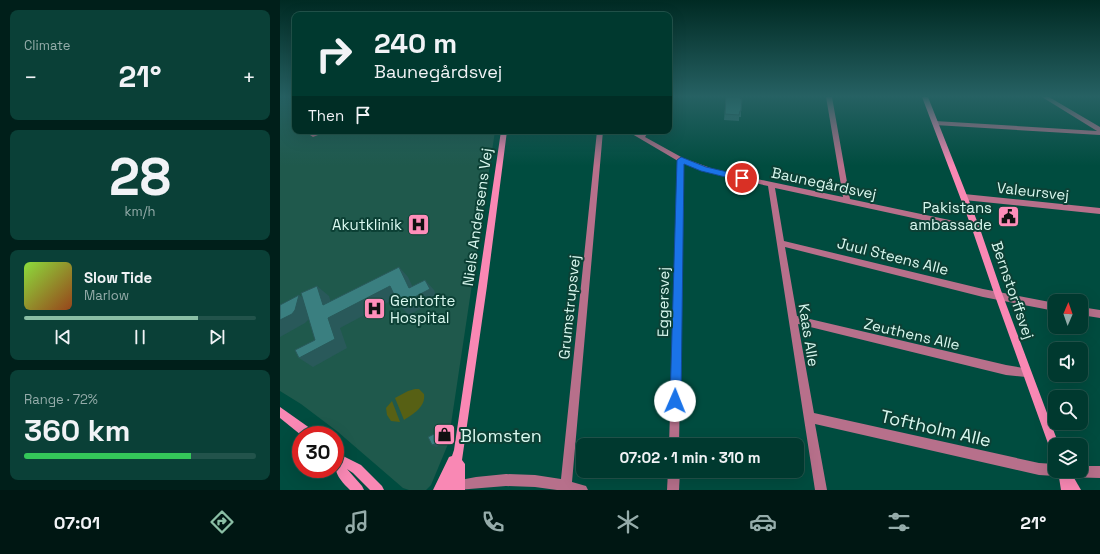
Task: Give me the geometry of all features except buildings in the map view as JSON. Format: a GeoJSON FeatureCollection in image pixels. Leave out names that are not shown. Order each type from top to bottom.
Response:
{"type":"FeatureCollection","features":[{"type":"Feature","properties":{"kind":"street"},"geometry":{"type":"LineString","coordinates":[[833,120],[847,201]]}},
{"type":"Feature","properties":{"kind":"street","name":"Bernstorffsvej"},"geometry":{"type":"LineString","coordinates":[[933,120],[975,226],[1051,438]]}},
{"type":"Feature","properties":{"kind":"street"},"geometry":{"type":"LineString","coordinates":[[1083,120],[1100,130]]}},
{"type":"Feature","properties":{"kind":"street"},"geometry":{"type":"LineString","coordinates":[[935,124],[1100,133]]}},
{"type":"Feature","properties":{"kind":"street","name":"Niels Andersens Vej"},"geometry":{"type":"LineString","coordinates":[[449,489],[459,450],[504,134]]}},
{"type":"Feature","properties":{"kind":"street","name":"Grumstrupsvej"},"geometry":{"type":"LineString","coordinates":[[566,486],[600,134]]}},
{"type":"Feature","properties":{"kind":"street","name":"Baunegårdsvej"},"geometry":{"type":"LineString","coordinates":[[636,134],[681,160],[718,173],[847,201],[975,226]]}},
{"type":"Feature","properties":{"kind":"street","name":"Eggersvej"},"geometry":{"type":"LineString","coordinates":[[674,438],[681,160]]}},
{"type":"Feature","properties":{"kind":"street","name":"Kaas Alle"},"geometry":{"type":"LineString","coordinates":[[771,185],[821,490]]}},
{"type":"Feature","properties":{"kind":"street","name":"Valeursvej"},"geometry":{"type":"LineString","coordinates":[[964,197],[1100,211]]}},
{"type":"Feature","properties":{"kind":"street","name":"Juul Steens Alle"},"geometry":{"type":"LineString","coordinates":[[780,243],[999,296],[1048,306]]}},
{"type":"Feature","properties":{"kind":"street"},"geometry":{"type":"LineString","coordinates":[[1088,312],[1100,314]]}},
{"type":"Feature","properties":{"kind":"street","name":"Zeuthens Alle"},"geometry":{"type":"LineString","coordinates":[[793,319],[1006,370],[1026,372]]}},
{"type":"Feature","properties":{"kind":"street"},"geometry":{"type":"LineString","coordinates":[[280,412],[298,426]]}},
{"type":"Feature","properties":{"kind":"street","name":"Toftholm Alle"},"geometry":{"type":"LineString","coordinates":[[809,417],[1039,469],[1048,470]]}},
{"type":"Feature","properties":{"kind":"street"},"geometry":{"type":"LineString","coordinates":[[459,450],[449,489],[490,480],[525,479],[582,490]]}},
{"type":"Feature","properties":{"kind":"street"},"geometry":{"type":"LineString","coordinates":[[344,462],[357,469],[378,490]]}},
{"type":"Feature","properties":{"kind":"street"},"geometry":{"type":"LineString","coordinates":[[1067,490],[1064,471],[1075,490]]}},
{"type":"Feature","properties":{"kind":"street"},"geometry":{"type":"LineString","coordinates":[[1088,472],[1100,472]]}},
{"type":"Feature","properties":{"kind":"street"},"geometry":{"type":"LineString","coordinates":[[344,476],[358,490]]}},
{"type":"Feature","properties":{"kind":"street"},"geometry":{"type":"LineString","coordinates":[[673,490],[674,478]]}},
{"type":"Feature","properties":{"kind":"shaded area","name":"Gentofte Hospital"},"geometry":{"type":"Polygon","coordinates":[[[280,120],[292,120],[292,134],[495,134],[448,444],[431,485],[426,490],[409,490],[403,488],[344,437],[344,426],[330,426],[301,404],[280,391],[280,120]]]}},
{"type":"Feature","properties":{"kind":"green space"},"geometry":{"type":"Polygon","coordinates":[[[415,389],[419,389],[424,394],[423,403],[418,410],[404,420],[395,398],[415,389]]]}},
{"type":"Feature","properties":{"kind":"green space"},"geometry":{"type":"Polygon","coordinates":[[[392,401],[400,422],[391,421],[387,415],[386,408],[392,401]]]}},
{"type":"Feature","properties":{"kind":"place","name":"Pakistans ambassade"},"geometry":{"type":"Point","coordinates":[1008,216]}},
{"type":"Feature","properties":{"kind":"place","name":"Akutklinik"},"geometry":{"type":"Point","coordinates":[418,224]}},
{"type":"Feature","properties":{"kind":"place","name":"Gentofte Hospital"},"geometry":{"type":"Point","coordinates":[374,309]}},
{"type":"Feature","properties":{"kind":"place","name":"Blomsten"},"geometry":{"type":"Point","coordinates":[445,435]}},
{"type":"Feature","properties":{"kind":"route"},"geometry":{"type":"LineString","coordinates":[[675,401],[681,160],[704,169],[742,178]]}}]}
